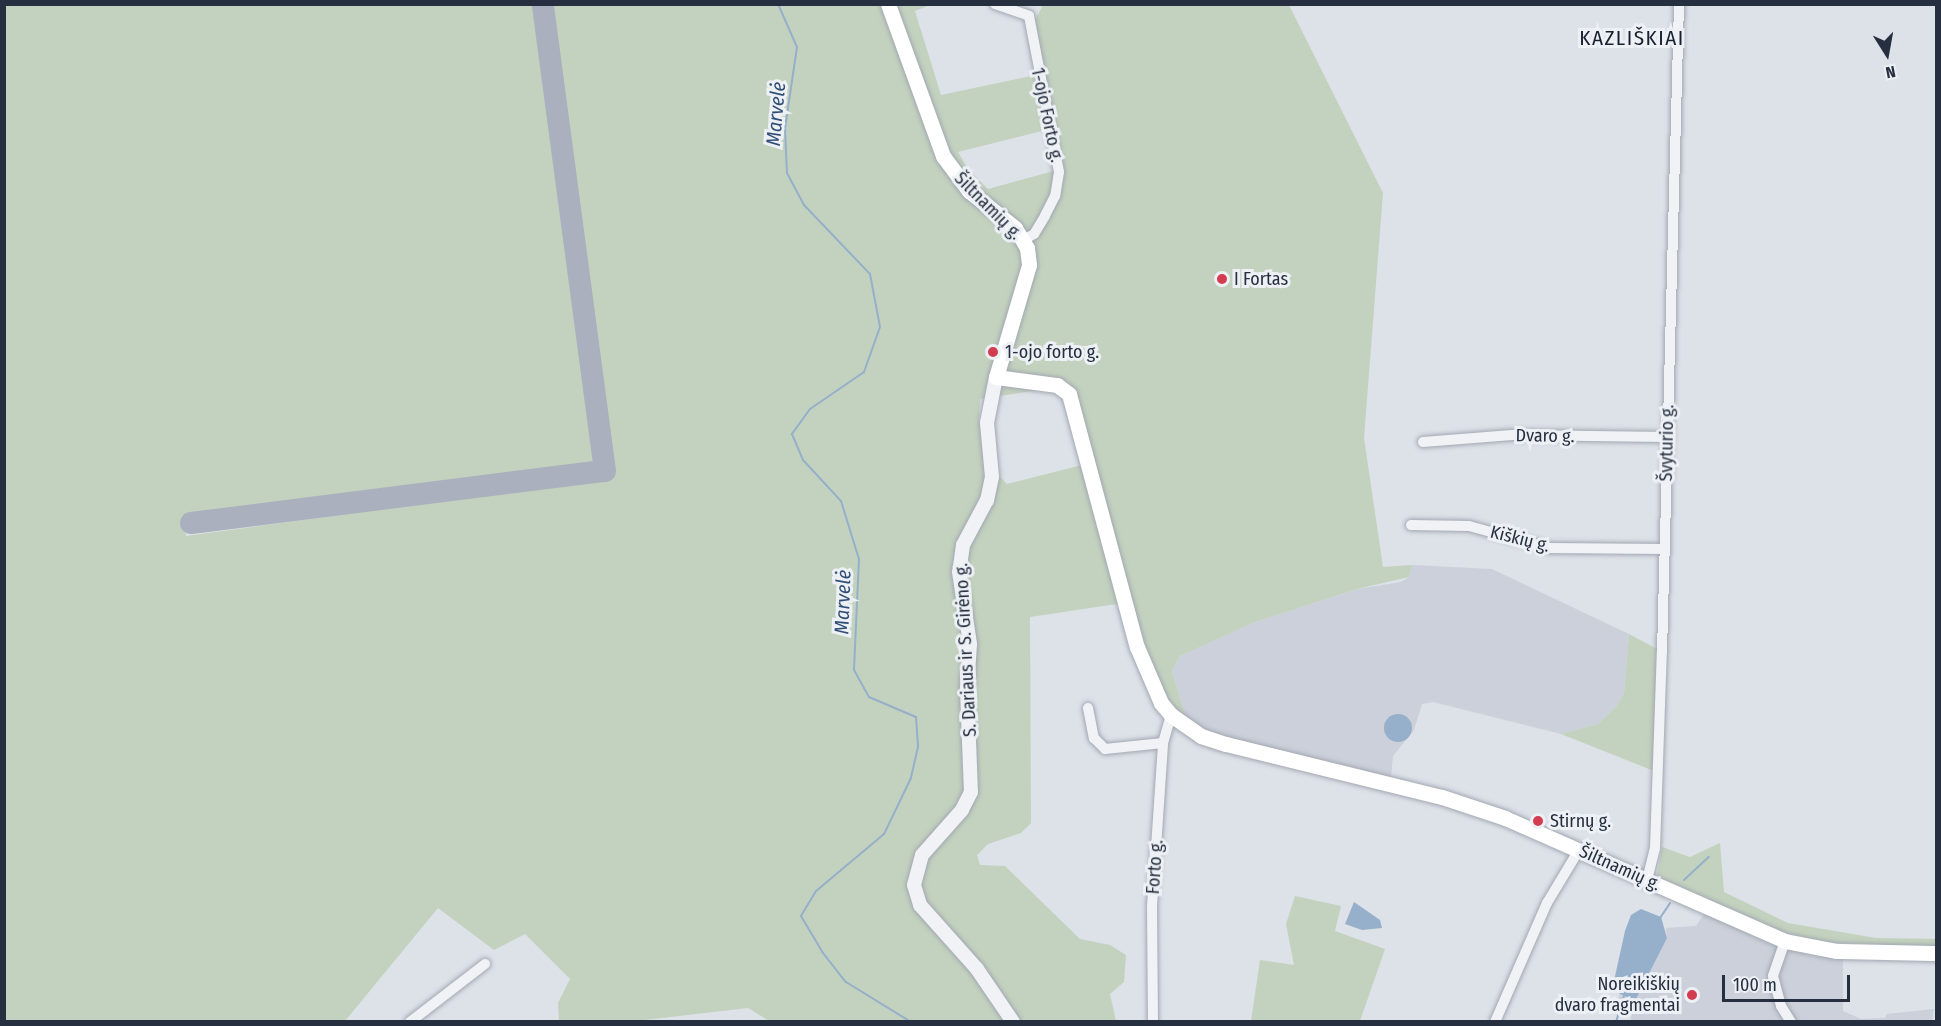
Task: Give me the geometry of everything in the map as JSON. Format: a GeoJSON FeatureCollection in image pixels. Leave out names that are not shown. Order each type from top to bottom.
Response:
{"type":"FeatureCollection","features":[{"type":"Feature","properties":{"kind":"main road","name":"Šiltnamių g."},"geometry":{"type":"LineString","coordinates":[[888,4],[948,164],[969,191],[1023,240],[1029,265],[996,377]]}},
{"type":"Feature","properties":{"kind":"main road"},"geometry":{"type":"LineString","coordinates":[[996,377],[1057,385],[1069,394],[1137,647],[1161,704],[1171,715]]}},
{"type":"Feature","properties":{"kind":"main road","name":"Šiltnamių g."},"geometry":{"type":"LineString","coordinates":[[1171,715],[1201,736],[1442,797],[1525,825],[1785,941],[1837,951],[1936,953]]}},
{"type":"Feature","properties":{"kind":"street","name":"1-ojo Forto g."},"geometry":{"type":"LineString","coordinates":[[994,4],[1029,16],[1059,172],[1055,196],[1046,216],[1034,234],[1023,240]]}},
{"type":"Feature","properties":{"kind":"street","name":"Švyturio g."},"geometry":{"type":"LineString","coordinates":[[1647,880],[1655,848],[1679,4]]}},
{"type":"Feature","properties":{"kind":"street","name":"S. Dariaus ir S. Girėno g."},"geometry":{"type":"LineString","coordinates":[[996,377],[987,423],[992,477],[987,500],[963,545],[959,572],[970,644],[967,689],[971,792],[962,810],[922,855],[914,885],[920,905],[977,969],[1013,1022]]}},
{"type":"Feature","properties":{"kind":"street","name":"Dvaro g."},"geometry":{"type":"LineString","coordinates":[[1423,442],[1512,435],[1667,437]]}},
{"type":"Feature","properties":{"kind":"street","name":"Kiškių g."},"geometry":{"type":"LineString","coordinates":[[1411,525],[1469,526],[1549,548],[1665,549]]}},
{"type":"Feature","properties":{"kind":"street"},"geometry":{"type":"LineString","coordinates":[[1088,708],[1094,738],[1106,749],[1163,743]]}},
{"type":"Feature","properties":{"kind":"street","name":"Forto g."},"geometry":{"type":"LineString","coordinates":[[1153,1022],[1152,906],[1163,743],[1171,715]]}},
{"type":"Feature","properties":{"kind":"street"},"geometry":{"type":"LineString","coordinates":[[1495,1022],[1547,903],[1579,850]]}},
{"type":"Feature","properties":{"kind":"street"},"geometry":{"type":"LineString","coordinates":[[1785,941],[1773,976],[1781,1006],[1791,1022]]}},
{"type":"Feature","properties":{"kind":"street"},"geometry":{"type":"LineString","coordinates":[[410,1022],[485,964]]}},
{"type":"Feature","properties":{"kind":"shaded area"},"geometry":{"type":"Polygon","coordinates":[[[1412,565],[1492,569],[1629,634],[1624,693],[1616,707],[1598,724],[1561,734],[1433,702],[1422,704],[1414,730],[1393,756],[1391,777],[1245,744],[1201,729],[1182,716],[1184,711],[1172,671],[1180,656],[1255,622],[1357,589],[1401,582],[1409,577],[1412,565]]]}},
{"type":"Feature","properties":{"kind":"shaded area"},"geometry":{"type":"Polygon","coordinates":[[[1704,914],[1776,945],[1812,956],[1843,959],[1843,1011],[1861,1019],[1885,1018],[1887,1014],[1934,1009],[1932,1022],[1630,1022],[1632,1014],[1615,1010],[1620,994],[1629,1000],[1667,938],[1666,928],[1696,926],[1704,914]]]}},
{"type":"Feature","properties":{"kind":"green space"},"geometry":{"type":"Polygon","coordinates":[[[5,5],[536,5],[597,449],[591,464],[578,469],[183,515],[186,536],[612,478],[550,5],[930,5],[915,11],[941,95],[1041,74],[1034,22],[1043,5],[1289,5],[1383,193],[1364,438],[1383,567],[1412,565],[1409,577],[1357,589],[1255,622],[1180,656],[1172,671],[1184,711],[1182,716],[1160,687],[1130,602],[1030,617],[1031,823],[1021,833],[988,844],[977,855],[980,865],[1005,866],[1080,939],[1110,945],[1126,955],[1124,982],[1110,994],[1116,1021],[771,1022],[748,1008],[636,1021],[559,1021],[558,1003],[570,979],[525,934],[494,950],[438,908],[345,1021],[5,1022],[5,5]],[[1046,130],[958,152],[968,169],[988,189],[1054,171],[1046,130]],[[1046,389],[980,399],[979,420],[986,463],[1007,484],[1082,465],[1062,394],[1046,389]]]}},
{"type":"Feature","properties":{"kind":"green space"},"geometry":{"type":"Polygon","coordinates":[[[1629,634],[1657,649],[1654,771],[1561,734],[1598,724],[1616,707],[1624,693],[1629,634]]]}},
{"type":"Feature","properties":{"kind":"green space"},"geometry":{"type":"Polygon","coordinates":[[[1720,843],[1724,892],[1788,923],[1876,938],[1936,939],[1936,947],[1819,942],[1782,932],[1657,876],[1662,847],[1690,857],[1720,843]]]}},
{"type":"Feature","properties":{"kind":"green space"},"geometry":{"type":"Polygon","coordinates":[[[1295,896],[1341,906],[1335,931],[1385,949],[1360,1021],[1251,1021],[1260,960],[1294,965],[1286,924],[1295,896]]]}},
{"type":"Feature","properties":{"kind":"water"},"geometry":{"type":"Polygon","coordinates":[[[1398,714],[1408,718],[1412,728],[1408,738],[1398,742],[1388,738],[1384,728],[1388,718],[1398,714]]]}},
{"type":"Feature","properties":{"kind":"water"},"geometry":{"type":"Polygon","coordinates":[[[1354,902],[1380,920],[1382,928],[1362,930],[1345,924],[1354,902]]]}},
{"type":"Feature","properties":{"kind":"water"},"geometry":{"type":"Polygon","coordinates":[[[1641,909],[1661,917],[1667,938],[1635,1001],[1612,990],[1625,931],[1631,915],[1641,909]]]}},
{"type":"Feature","properties":{"kind":"waterway","name":"Marvelė"},"geometry":{"type":"LineString","coordinates":[[778,4],[797,47],[785,128],[787,173],[804,205],[870,274],[880,327],[864,372],[810,409],[792,434],[803,460],[841,501],[859,559],[854,670],[869,697],[916,717],[918,747],[911,778],[884,834],[816,891],[801,916],[823,953],[846,982],[911,1022]]}},
{"type":"Feature","properties":{"kind":"waterway"},"geometry":{"type":"LineString","coordinates":[[1684,880],[1709,857]]}},
{"type":"Feature","properties":{"kind":"waterway"},"geometry":{"type":"LineString","coordinates":[[1660,918],[1670,903]]}},
{"type":"Feature","properties":{"kind":"waterway"},"geometry":{"type":"LineString","coordinates":[[1616,1022],[1624,995]]}},
{"type":"Feature","properties":{"kind":"taxiway"},"geometry":{"type":"LineString","coordinates":[[191,523],[605,471],[543,4]]}},
{"type":"Feature","properties":{"kind":"place","name":"I Fortas"},"geometry":{"type":"Point","coordinates":[1222,279]}},
{"type":"Feature","properties":{"kind":"place","name":"1-ojo forto g."},"geometry":{"type":"Point","coordinates":[993,352]}},
{"type":"Feature","properties":{"kind":"place","name":"Stirnų g."},"geometry":{"type":"Point","coordinates":[1538,821]}},
{"type":"Feature","properties":{"kind":"place","name":"Noreikiškių dvaro fragmentai"},"geometry":{"type":"Point","coordinates":[1692,995]}},
{"type":"Feature","properties":{"kind":"district","name":"KAZLIŠKIAI"},"geometry":{"type":"Point","coordinates":[1632,38]}}]}
